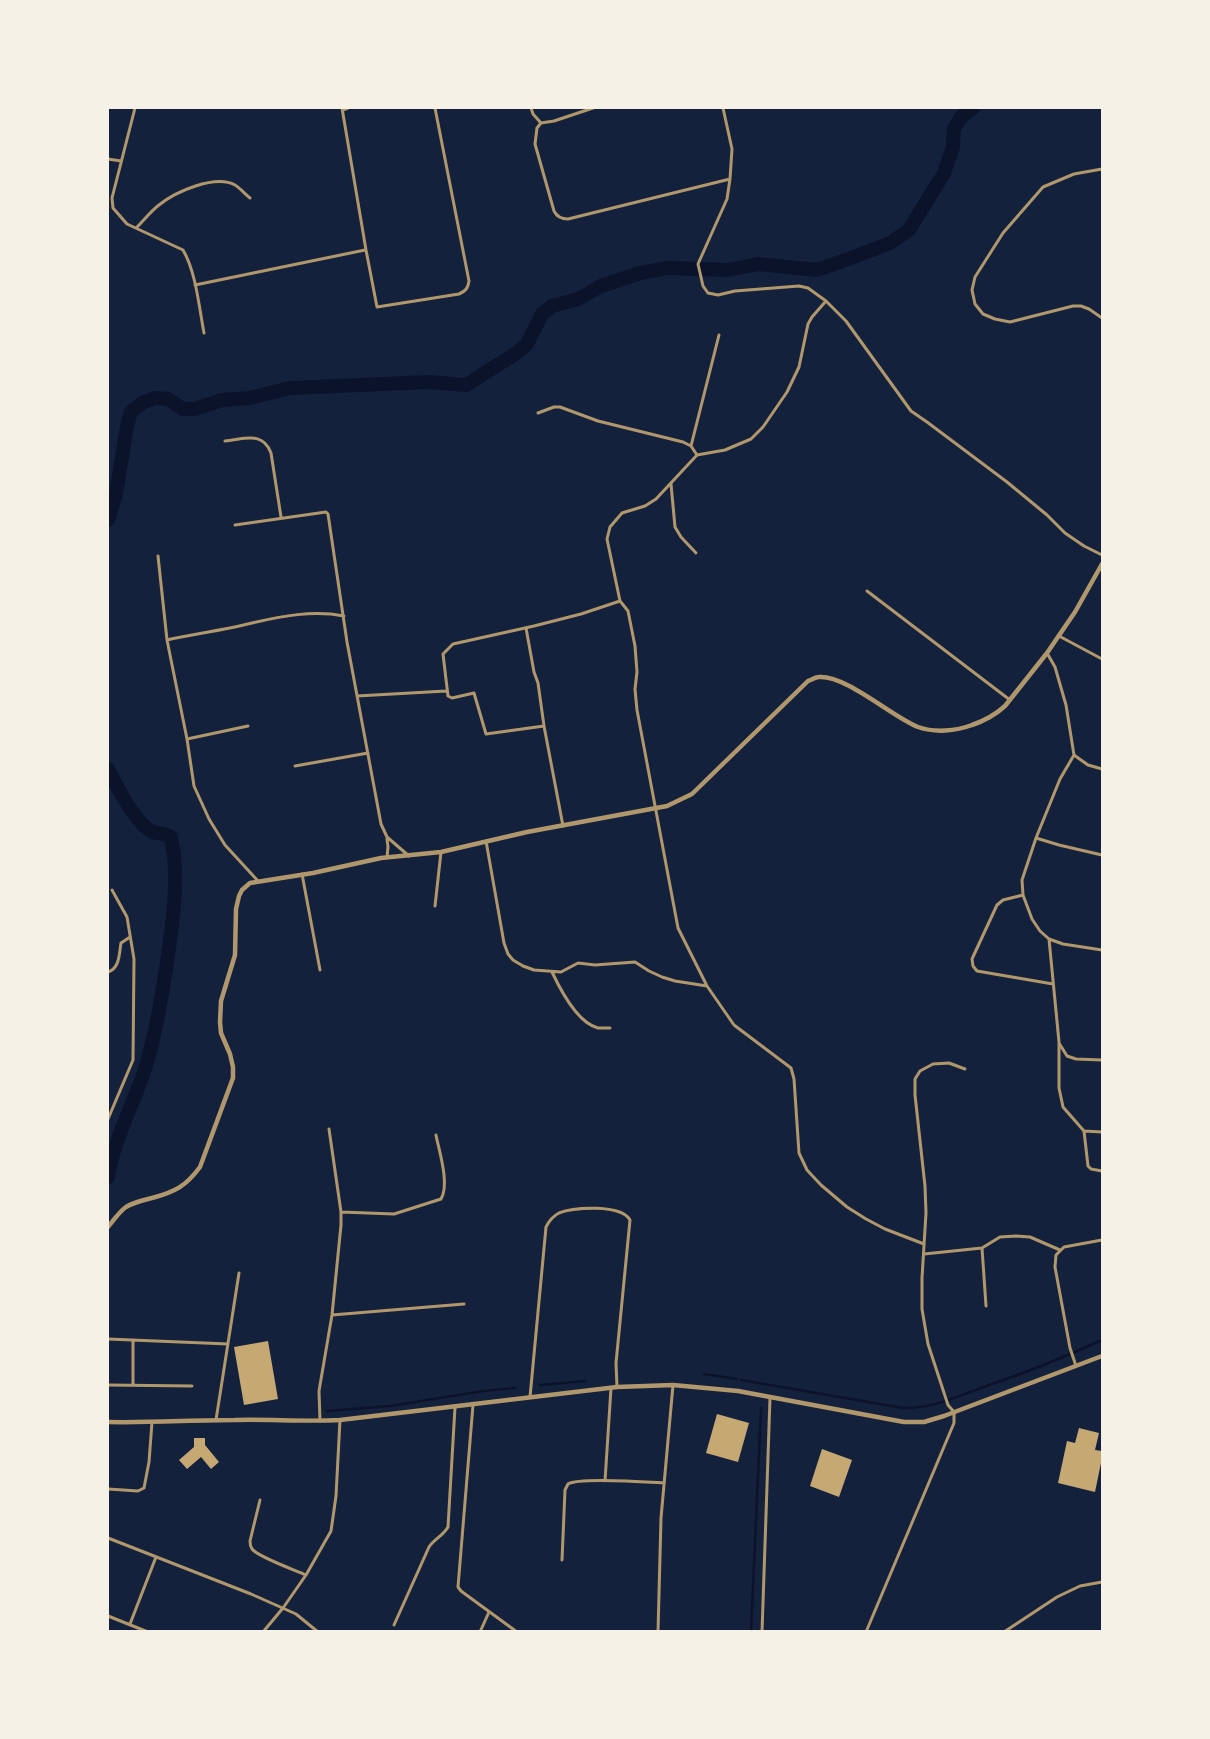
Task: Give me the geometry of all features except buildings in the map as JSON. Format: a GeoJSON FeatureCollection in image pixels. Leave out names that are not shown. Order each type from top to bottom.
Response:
{"type":"FeatureCollection","features":[{"type":"Feature","properties":{"kind":"street"},"geometry":{"type":"LineString","coordinates":[[135,108],[112,198],[113,208],[127,224],[183,250],[188,257],[195,284],[204,332]]}},
{"type":"Feature","properties":{"kind":"street"},"geometry":{"type":"LineString","coordinates":[[348,108],[343,109],[377,307],[459,294],[465,291],[468,286],[469,280],[435,108]]}},
{"type":"Feature","properties":{"kind":"street"},"geometry":{"type":"LineString","coordinates":[[531,108],[533,114],[542,123]]}},
{"type":"Feature","properties":{"kind":"street"},"geometry":{"type":"LineString","coordinates":[[593,108],[542,123],[537,128],[535,144],[554,211],[562,219],[730,179]]}},
{"type":"Feature","properties":{"kind":"street"},"geometry":{"type":"LineString","coordinates":[[723,108],[732,149],[730,179],[727,199],[698,264],[703,286],[708,293],[718,295],[735,290],[799,286],[808,288],[826,301],[846,321],[911,411],[1008,482],[1047,514],[1064,533],[1102,555]]}},
{"type":"Feature","properties":{"kind":"street"},"geometry":{"type":"LineString","coordinates":[[108,159],[121,161]]}},
{"type":"Feature","properties":{"kind":"street"},"geometry":{"type":"LineString","coordinates":[[1102,169],[1074,174],[1043,187],[1003,234],[975,276],[972,290],[975,304],[983,314],[995,319],[1010,322],[1073,306],[1089,308],[1102,318]]}},
{"type":"Feature","properties":{"kind":"street"},"geometry":{"type":"LineString","coordinates":[[137,227],[159,205],[176,194],[210,182],[221,181],[235,185],[250,198]]}},
{"type":"Feature","properties":{"kind":"street"},"geometry":{"type":"LineString","coordinates":[[195,284],[366,250]]}},
{"type":"Feature","properties":{"kind":"street"},"geometry":{"type":"LineString","coordinates":[[826,301],[808,324],[800,367],[787,392],[763,427],[752,439],[737,446],[697,455],[650,504],[622,513],[610,527],[607,539],[620,601],[628,611],[635,646],[637,710],[678,928],[707,986],[721,1009],[734,1025],[791,1068],[794,1079],[799,1154],[807,1170],[821,1185],[866,1219],[885,1229],[924,1244]]}},
{"type":"Feature","properties":{"kind":"street"},"geometry":{"type":"LineString","coordinates":[[691,446],[719,335]]}},
{"type":"Feature","properties":{"kind":"street"},"geometry":{"type":"LineString","coordinates":[[538,413],[554,407],[560,407],[598,421],[683,442],[691,446],[697,455]]}},
{"type":"Feature","properties":{"kind":"street"},"geometry":{"type":"LineString","coordinates":[[225,441],[255,438],[263,440],[268,444],[272,453],[281,517]]}},
{"type":"Feature","properties":{"kind":"street"},"geometry":{"type":"LineString","coordinates":[[671,484],[675,527],[681,537],[696,553]]}},
{"type":"Feature","properties":{"kind":"street"},"geometry":{"type":"LineString","coordinates":[[235,526],[281,517],[326,512],[330,518],[344,616],[368,752],[381,824],[387,837],[387,858]]}},
{"type":"Feature","properties":{"kind":"street"},"geometry":{"type":"LineString","coordinates":[[158,556],[167,640],[187,739],[194,786],[209,819],[226,845],[258,881]]}},
{"type":"Feature","properties":{"kind":"street"},"geometry":{"type":"LineString","coordinates":[[108,1227],[126,1207],[181,1187],[192,1179],[200,1167],[233,1078],[230,1054],[221,1033],[221,1001],[235,955],[236,909],[242,890],[250,883],[387,858],[441,852],[486,841],[656,809],[680,801],[692,794],[808,681],[818,677],[828,678],[849,686],[919,727],[941,731],[962,729],[982,722],[998,713],[1048,653],[1102,564]]}},
{"type":"Feature","properties":{"kind":"street"},"geometry":{"type":"LineString","coordinates":[[867,591],[1010,700]]}},
{"type":"Feature","properties":{"kind":"street"},"geometry":{"type":"LineString","coordinates":[[544,726],[486,734],[474,694],[450,698],[446,690],[443,654],[453,644],[581,614],[620,601]]}},
{"type":"Feature","properties":{"kind":"street"},"geometry":{"type":"LineString","coordinates":[[167,640],[279,617],[313,613],[329,613],[344,616]]}},
{"type":"Feature","properties":{"kind":"street"},"geometry":{"type":"LineString","coordinates":[[526,628],[534,672],[538,683],[563,826]]}},
{"type":"Feature","properties":{"kind":"street"},"geometry":{"type":"LineString","coordinates":[[1059,636],[1102,659]]}},
{"type":"Feature","properties":{"kind":"street"},"geometry":{"type":"LineString","coordinates":[[1048,653],[1055,667],[1066,705],[1074,755],[1060,779],[1036,838],[1022,880],[1023,895],[1032,919],[1049,938],[1063,944],[1102,950]]}},
{"type":"Feature","properties":{"kind":"street"},"geometry":{"type":"LineString","coordinates":[[358,696],[446,690]]}},
{"type":"Feature","properties":{"kind":"street"},"geometry":{"type":"LineString","coordinates":[[187,739],[248,726]]}},
{"type":"Feature","properties":{"kind":"street"},"geometry":{"type":"LineString","coordinates":[[295,766],[368,752]]}},
{"type":"Feature","properties":{"kind":"street"},"geometry":{"type":"LineString","coordinates":[[1074,755],[1088,765],[1102,769]]}},
{"type":"Feature","properties":{"kind":"street"},"geometry":{"type":"LineString","coordinates":[[387,837],[410,856]]}},
{"type":"Feature","properties":{"kind":"street"},"geometry":{"type":"LineString","coordinates":[[1036,838],[1102,855]]}},
{"type":"Feature","properties":{"kind":"street"},"geometry":{"type":"LineString","coordinates":[[486,841],[499,919],[508,954],[513,960],[524,966],[552,972],[561,972],[578,963],[595,965],[635,962],[662,977],[707,986]]}},
{"type":"Feature","properties":{"kind":"street"},"geometry":{"type":"LineString","coordinates":[[435,906],[441,852]]}},
{"type":"Feature","properties":{"kind":"street"},"geometry":{"type":"LineString","coordinates":[[302,874],[320,970]]}},
{"type":"Feature","properties":{"kind":"street"},"geometry":{"type":"LineString","coordinates":[[108,1119],[133,1060],[134,959],[126,917],[112,890]]}},
{"type":"Feature","properties":{"kind":"street"},"geometry":{"type":"LineString","coordinates":[[1023,895],[1003,900],[997,905],[972,959],[973,966],[977,971],[1053,984]]}},
{"type":"Feature","properties":{"kind":"street"},"geometry":{"type":"LineString","coordinates":[[108,972],[118,965],[121,943],[130,937]]}},
{"type":"Feature","properties":{"kind":"street"},"geometry":{"type":"LineString","coordinates":[[1049,938],[1059,1042],[1059,1088],[1063,1107],[1084,1131],[1088,1166],[1095,1170],[1102,1170]]}},
{"type":"Feature","properties":{"kind":"street"},"geometry":{"type":"LineString","coordinates":[[552,972],[559,988],[586,1022],[598,1028],[610,1028]]}},
{"type":"Feature","properties":{"kind":"street"},"geometry":{"type":"LineString","coordinates":[[1059,1042],[1067,1056],[1076,1059],[1102,1060]]}},
{"type":"Feature","properties":{"kind":"street"},"geometry":{"type":"LineString","coordinates":[[866,1632],[954,1423],[954,1412],[948,1405],[928,1344],[922,1309],[926,1212],[914,1096],[915,1078],[920,1071],[933,1064],[949,1062],[965,1069]]}},
{"type":"Feature","properties":{"kind":"street"},"geometry":{"type":"LineString","coordinates":[[320,1421],[319,1391],[332,1315],[342,1212],[329,1129]]}},
{"type":"Feature","properties":{"kind":"street"},"geometry":{"type":"LineString","coordinates":[[1084,1131],[1102,1132]]}},
{"type":"Feature","properties":{"kind":"street"},"geometry":{"type":"LineString","coordinates":[[342,1212],[394,1214],[441,1198],[444,1191],[444,1182],[436,1135]]}},
{"type":"Feature","properties":{"kind":"street"},"geometry":{"type":"LineString","coordinates":[[530,1398],[546,1227],[552,1218],[560,1213],[591,1207],[623,1213],[630,1220],[604,1481]]}},
{"type":"Feature","properties":{"kind":"street"},"geometry":{"type":"LineString","coordinates":[[924,1254],[982,1248],[1000,1237],[1016,1236],[1030,1237],[1060,1250]]}},
{"type":"Feature","properties":{"kind":"street"},"geometry":{"type":"LineString","coordinates":[[1076,1366],[1070,1348],[1055,1267],[1056,1255],[1064,1246],[1102,1240]]}},
{"type":"Feature","properties":{"kind":"street"},"geometry":{"type":"LineString","coordinates":[[982,1248],[986,1306]]}},
{"type":"Feature","properties":{"kind":"street"},"geometry":{"type":"LineString","coordinates":[[216,1420],[239,1274]]}},
{"type":"Feature","properties":{"kind":"street"},"geometry":{"type":"LineString","coordinates":[[332,1315],[464,1304]]}},
{"type":"Feature","properties":{"kind":"street"},"geometry":{"type":"LineString","coordinates":[[108,1339],[228,1344]]}},
{"type":"Feature","properties":{"kind":"street"},"geometry":{"type":"LineString","coordinates":[[133,1340],[133,1385]]}},
{"type":"Feature","properties":{"kind":"street"},"geometry":{"type":"LineString","coordinates":[[108,1422],[340,1420],[614,1388],[673,1385],[738,1391],[904,1422],[924,1422],[1102,1356]]}},
{"type":"Feature","properties":{"kind":"street"},"geometry":{"type":"LineString","coordinates":[[108,1385],[192,1386]]}},
{"type":"Feature","properties":{"kind":"street"},"geometry":{"type":"LineString","coordinates":[[658,1632],[661,1518],[673,1385]]}},
{"type":"Feature","properties":{"kind":"street"},"geometry":{"type":"LineString","coordinates":[[762,1632],[770,1398]]}},
{"type":"Feature","properties":{"kind":"street"},"geometry":{"type":"LineString","coordinates":[[473,1405],[458,1588],[517,1632]]}},
{"type":"Feature","properties":{"kind":"street"},"geometry":{"type":"LineString","coordinates":[[394,1625],[429,1547],[432,1542],[444,1534],[448,1527],[455,1407]]}},
{"type":"Feature","properties":{"kind":"street"},"geometry":{"type":"LineString","coordinates":[[263,1632],[283,1608],[306,1575],[330,1531],[336,1496],[340,1420]]}},
{"type":"Feature","properties":{"kind":"street"},"geometry":{"type":"LineString","coordinates":[[108,1489],[138,1491],[144,1488],[152,1422]]}},
{"type":"Feature","properties":{"kind":"street"},"geometry":{"type":"LineString","coordinates":[[562,1560],[566,1486],[568,1484],[574,1481],[664,1483]]}},
{"type":"Feature","properties":{"kind":"street"},"geometry":{"type":"LineString","coordinates":[[260,1500],[250,1541],[251,1547],[271,1560],[306,1575]]}},
{"type":"Feature","properties":{"kind":"street"},"geometry":{"type":"LineString","coordinates":[[108,1538],[283,1608],[296,1614],[318,1632]]}},
{"type":"Feature","properties":{"kind":"street"},"geometry":{"type":"LineString","coordinates":[[130,1624],[156,1557]]}},
{"type":"Feature","properties":{"kind":"street"},"geometry":{"type":"LineString","coordinates":[[1004,1632],[1057,1596],[1080,1586],[1102,1582]]}},
{"type":"Feature","properties":{"kind":"street"},"geometry":{"type":"LineString","coordinates":[[480,1632],[489,1612]]}},
{"type":"Feature","properties":{"kind":"street"},"geometry":{"type":"LineString","coordinates":[[108,1616],[148,1632]]}},
{"type":"Feature","properties":{"kind":"waterway"},"geometry":{"type":"LineString","coordinates":[[108,520],[116,494],[131,412],[142,403],[155,398],[168,399],[183,409],[195,409],[222,400],[250,398],[290,388],[429,382],[466,385],[518,352],[527,344],[542,314],[552,306],[578,299],[601,286],[640,273],[668,268],[728,270],[758,264],[817,270],[851,258],[890,243],[909,230],[944,173],[953,147],[954,129],[961,117],[973,108]]}},
{"type":"Feature","properties":{"kind":"waterway"},"geometry":{"type":"LineString","coordinates":[[108,769],[127,804],[140,821],[153,832],[171,837],[175,869],[173,920],[155,1032],[145,1069],[119,1136],[108,1177]]}},
{"type":"Feature","properties":{"kind":"waterway"},"geometry":{"type":"LineString","coordinates":[[741,1380],[903,1408],[923,1407],[952,1399],[1042,1366],[1102,1340]]}},
{"type":"Feature","properties":{"kind":"waterway"},"geometry":{"type":"LineString","coordinates":[[704,1374],[737,1379]]}},
{"type":"Feature","properties":{"kind":"waterway"},"geometry":{"type":"LineString","coordinates":[[540,1385],[586,1381]]}},
{"type":"Feature","properties":{"kind":"waterway"},"geometry":{"type":"LineString","coordinates":[[327,1411],[390,1406],[483,1391],[515,1388]]}},
{"type":"Feature","properties":{"kind":"waterway"},"geometry":{"type":"LineString","coordinates":[[751,1632],[761,1408]]}}]}
